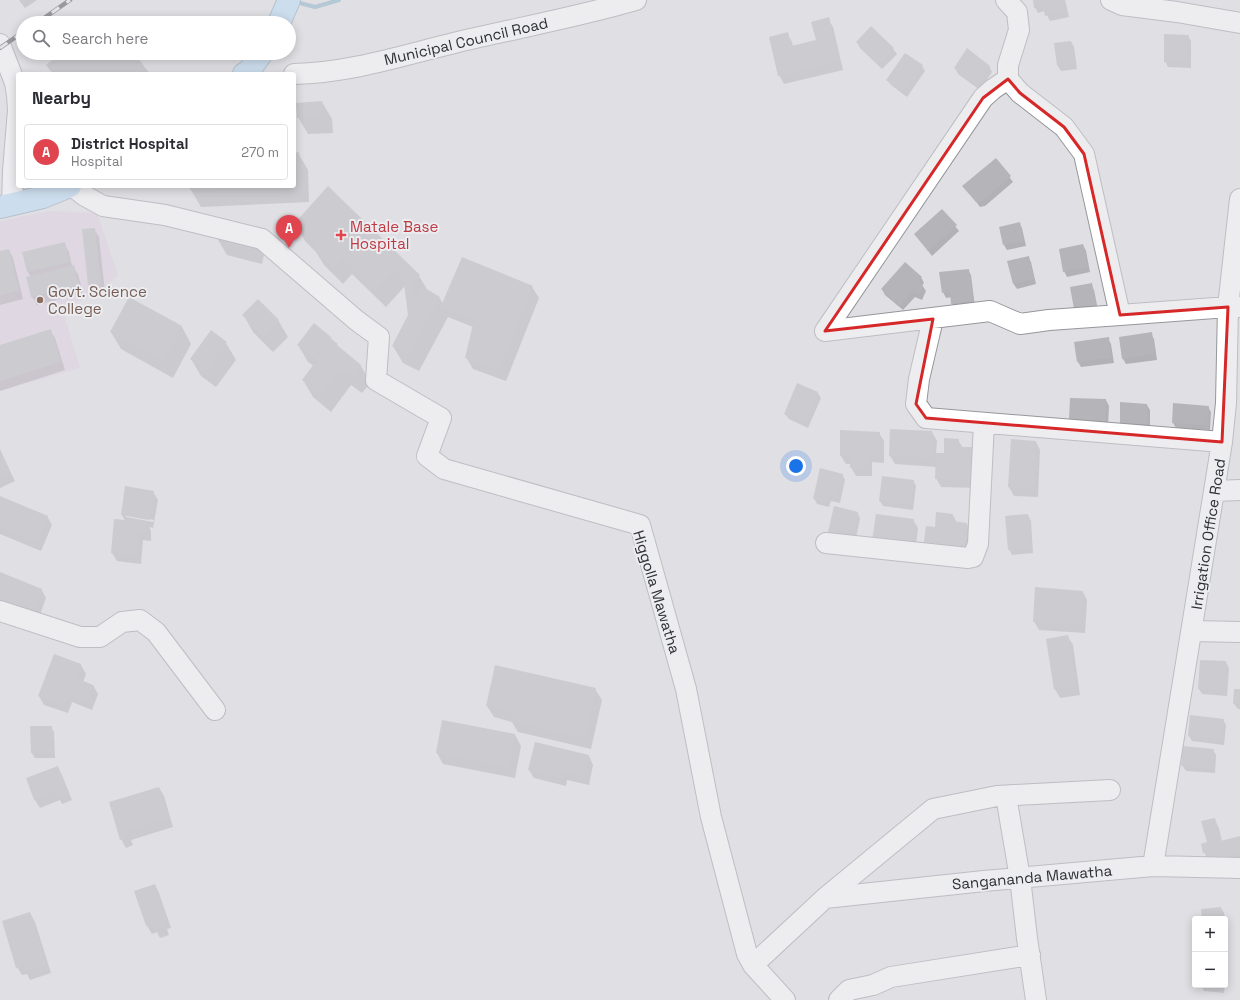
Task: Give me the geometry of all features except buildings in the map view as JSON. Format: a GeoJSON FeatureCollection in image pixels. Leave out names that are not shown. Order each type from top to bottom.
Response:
{"type":"FeatureCollection","features":[{"type":"Feature","properties":{"kind":"highway"},"geometry":{"type":"LineString","coordinates":[[281,16],[289,0]]}},
{"type":"Feature","properties":{"kind":"highway"},"geometry":{"type":"LineString","coordinates":[[252,72],[258,60]]}},
{"type":"Feature","properties":{"kind":"highway"},"geometry":{"type":"LineString","coordinates":[[6,205],[43,197],[66,188]]}},
{"type":"Feature","properties":{"kind":"street","name":"Municipal Council Road"},"geometry":{"type":"LineString","coordinates":[[296,74],[310,74],[367,65],[459,42],[601,10],[636,0]]}},
{"type":"Feature","properties":{"kind":"street"},"geometry":{"type":"LineString","coordinates":[[1006,0],[1017,12],[1018,30],[1008,65],[1008,79],[1020,93],[1064,127],[1084,154],[1120,315]]}},
{"type":"Feature","properties":{"kind":"street"},"geometry":{"type":"LineString","coordinates":[[1111,0],[1122,5],[1177,12],[1240,23]]}},
{"type":"Feature","properties":{"kind":"street"},"geometry":{"type":"LineString","coordinates":[[0,44],[16,89]]}},
{"type":"Feature","properties":{"kind":"street"},"geometry":{"type":"LineString","coordinates":[[1008,79],[983,98],[825,331],[990,311],[1020,324],[1049,320],[1234,307]]}},
{"type":"Feature","properties":{"kind":"street"},"geometry":{"type":"LineString","coordinates":[[6,205],[13,171],[16,134]]}},
{"type":"Feature","properties":{"kind":"street","name":"Higgolla Mawatha"},"geometry":{"type":"LineString","coordinates":[[74,188],[103,206],[165,215],[262,239],[356,320],[379,337],[376,380],[441,418],[427,456],[444,469],[640,525],[686,690],[711,817],[747,954],[753,965],[785,1000]]}},
{"type":"Feature","properties":{"kind":"street","name":"Irrigation Office Road"},"geometry":{"type":"LineString","coordinates":[[1153,866],[1193,631],[1222,442],[1234,307],[1240,199]]}},
{"type":"Feature","properties":{"kind":"street"},"geometry":{"type":"LineString","coordinates":[[933,319],[919,379],[916,404],[926,418],[1222,442]]}},
{"type":"Feature","properties":{"kind":"street"},"geometry":{"type":"LineString","coordinates":[[826,543],[968,558],[973,557],[978,544],[984,423]]}},
{"type":"Feature","properties":{"kind":"street"},"geometry":{"type":"LineString","coordinates":[[1215,491],[1240,490]]}},
{"type":"Feature","properties":{"kind":"street"},"geometry":{"type":"LineString","coordinates":[[0,611],[80,637],[100,637],[122,622],[140,620],[156,632],[215,710]]}},
{"type":"Feature","properties":{"kind":"street"},"geometry":{"type":"LineString","coordinates":[[1193,631],[1240,632]]}},
{"type":"Feature","properties":{"kind":"street"},"geometry":{"type":"LineString","coordinates":[[753,965],[826,898],[933,809],[997,796],[1110,790]]}},
{"type":"Feature","properties":{"kind":"street"},"geometry":{"type":"LineString","coordinates":[[1006,796],[1020,878],[1036,1000]]}},
{"type":"Feature","properties":{"kind":"street","name":"Sangananda Mawatha"},"geometry":{"type":"LineString","coordinates":[[826,898],[1153,866],[1240,868]]}},
{"type":"Feature","properties":{"kind":"street"},"geometry":{"type":"LineString","coordinates":[[839,1000],[849,990],[873,984],[891,977],[1030,955]]}},
{"type":"Feature","properties":{"kind":"highlighted area"},"geometry":{"type":"Polygon","coordinates":[[[1008,79],[1020,93],[1064,127],[1084,154],[1120,315],[1228,307],[1222,442],[926,418],[916,404],[933,319],[825,331],[983,98],[1008,79]]]}},
{"type":"Feature","properties":{"kind":"shaded area","name":"Govt. Science College"},"geometry":{"type":"Polygon","coordinates":[[[48,211],[97,213],[118,275],[98,293],[62,308],[80,368],[0,391],[0,221],[48,211]]]}},
{"type":"Feature","properties":{"kind":"waterway"},"geometry":{"type":"LineString","coordinates":[[296,2],[315,7],[339,0]]}},
{"type":"Feature","properties":{"kind":"railway"},"geometry":{"type":"LineString","coordinates":[[47,16],[70,0]]}},
{"type":"Feature","properties":{"kind":"railway"},"geometry":{"type":"LineString","coordinates":[[0,48],[16,37]]}},
{"type":"Feature","properties":{"kind":"place","name":"Matale Base Hospital"},"geometry":{"type":"Point","coordinates":[341,235]}},
{"type":"Feature","properties":{"kind":"place","name":"District Hospital"},"geometry":{"type":"Point","coordinates":[289,248]}},
{"type":"Feature","properties":{"kind":"place","name":"Govt. Science College"},"geometry":{"type":"Point","coordinates":[40,300]}}]}
